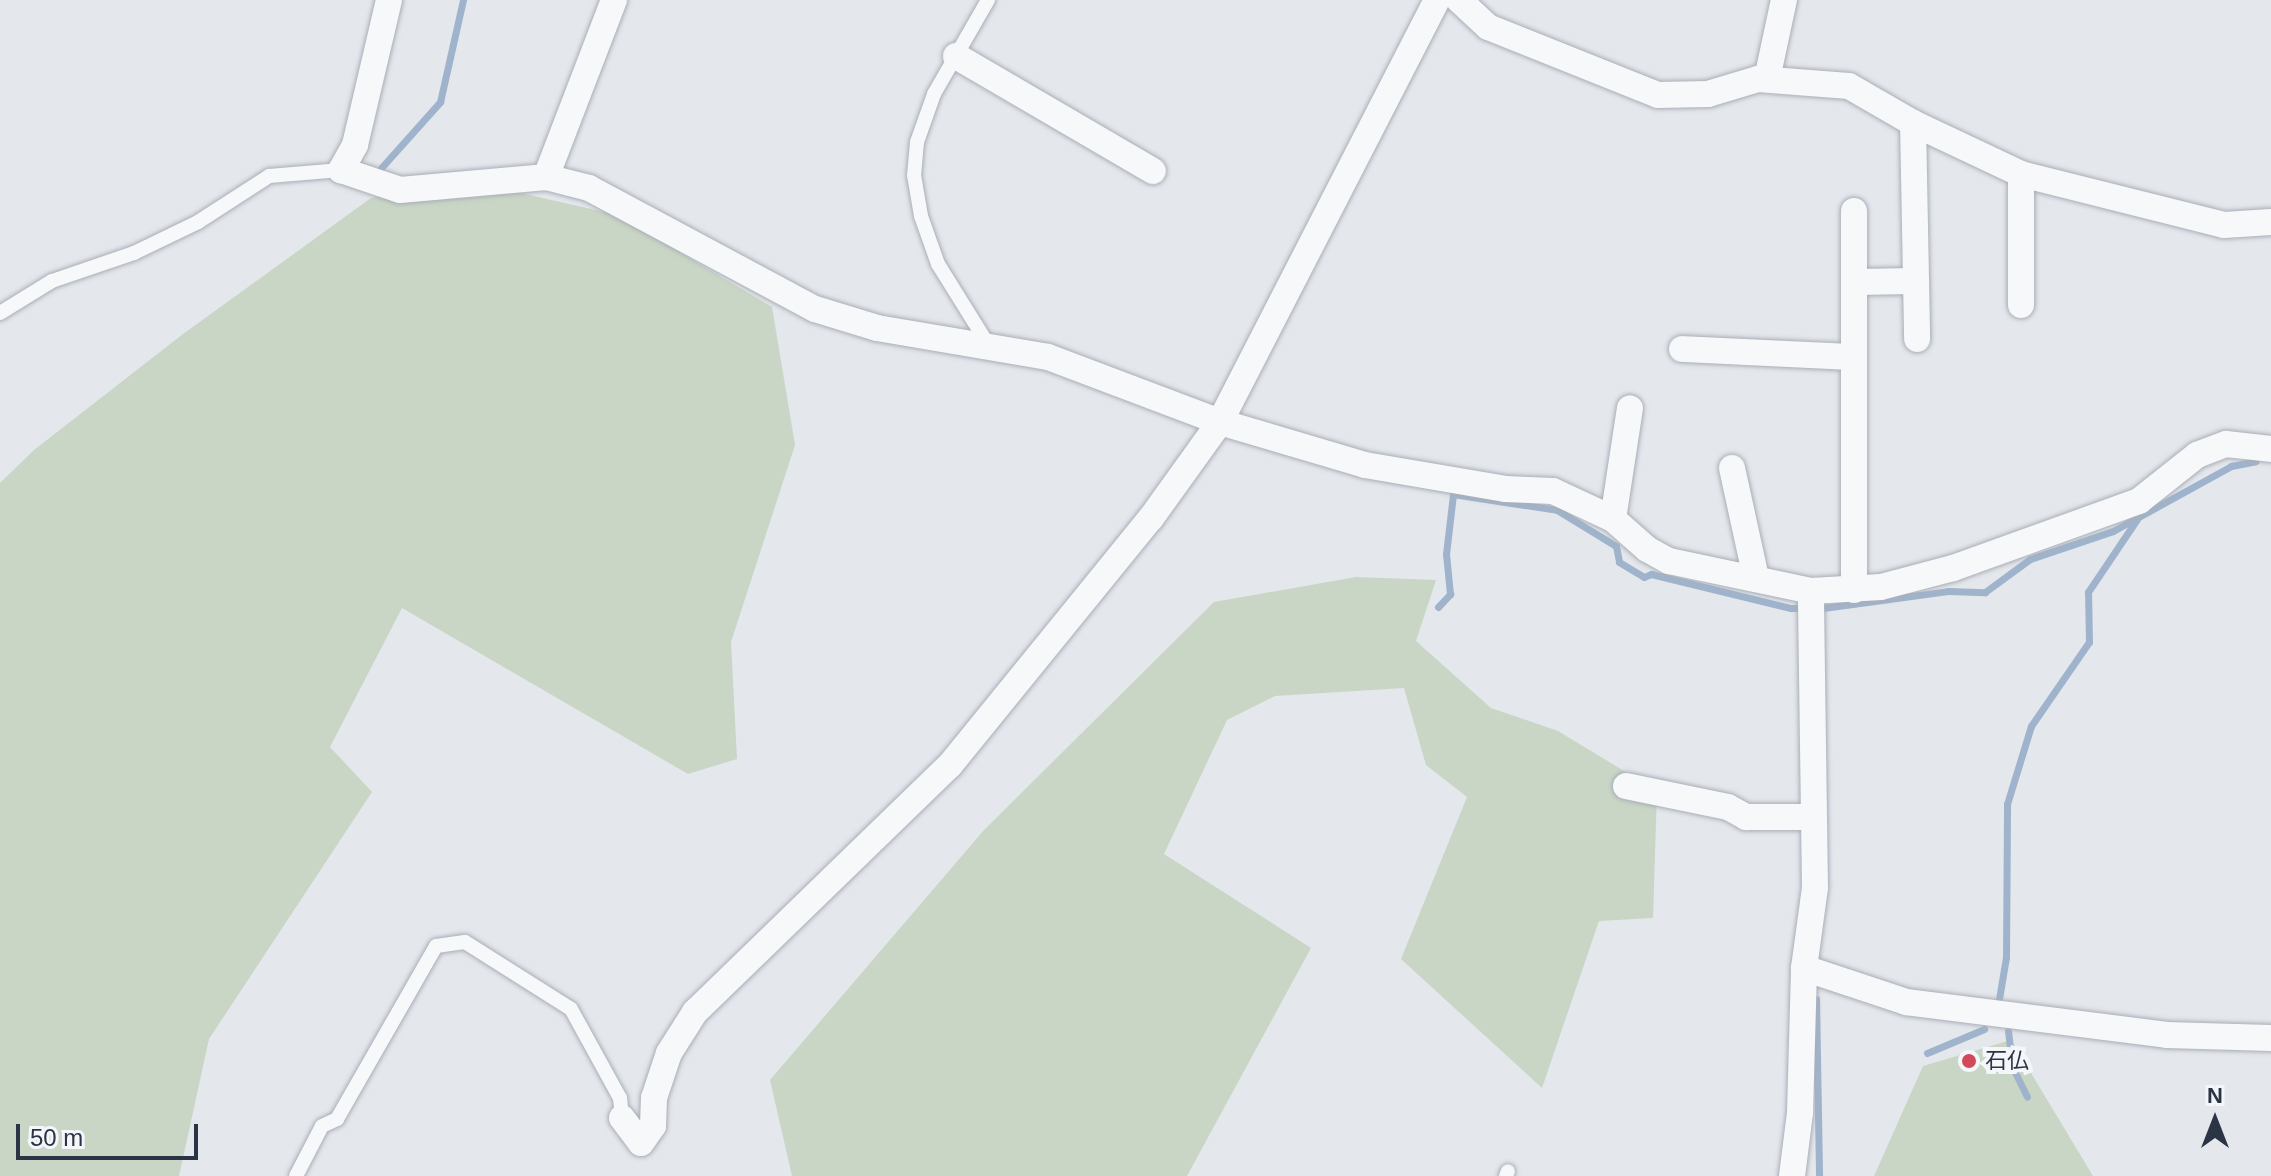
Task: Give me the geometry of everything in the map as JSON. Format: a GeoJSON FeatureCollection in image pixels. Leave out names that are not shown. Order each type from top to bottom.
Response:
{"type":"FeatureCollection","features":[{"type":"Feature","properties":{"kind":"street"},"geometry":{"type":"LineString","coordinates":[[389,0],[355,145],[341,170],[400,190],[432,191],[546,177],[602,194],[815,309],[877,328],[1048,357],[1220,422],[1365,465],[1505,489],[1553,491],[1613,519],[1647,549],[1669,561],[1811,592],[1854,590],[1953,568],[2139,501],[2197,455],[2226,444],[2271,449]]}},
{"type":"Feature","properties":{"kind":"street"},"geometry":{"type":"LineString","coordinates":[[546,177],[614,0]]}},
{"type":"Feature","properties":{"kind":"street"},"geometry":{"type":"LineString","coordinates":[[622,1118],[641,1143],[653,1126],[654,1098],[669,1053],[695,1012],[950,765],[1151,518],[1220,422],[1437,0]]}},
{"type":"Feature","properties":{"kind":"street"},"geometry":{"type":"LineString","coordinates":[[1459,0],[1488,27],[1658,95],[1708,94],[1767,79],[1849,86],[1913,123],[2021,174],[2224,225],[2271,222]]}},
{"type":"Feature","properties":{"kind":"street"},"geometry":{"type":"LineString","coordinates":[[1767,79],[1784,0]]}},
{"type":"Feature","properties":{"kind":"street"},"geometry":{"type":"LineString","coordinates":[[956,56],[1153,171]]}},
{"type":"Feature","properties":{"kind":"street"},"geometry":{"type":"LineString","coordinates":[[1913,123],[1917,339]]}},
{"type":"Feature","properties":{"kind":"street"},"geometry":{"type":"LineString","coordinates":[[2021,174],[2021,305]]}},
{"type":"Feature","properties":{"kind":"street"},"geometry":{"type":"LineString","coordinates":[[1854,211],[1854,590]]}},
{"type":"Feature","properties":{"kind":"street"},"geometry":{"type":"LineString","coordinates":[[1854,282],[1916,281]]}},
{"type":"Feature","properties":{"kind":"street"},"geometry":{"type":"LineString","coordinates":[[1682,349],[1854,357]]}},
{"type":"Feature","properties":{"kind":"street"},"geometry":{"type":"LineString","coordinates":[[1613,519],[1630,408]]}},
{"type":"Feature","properties":{"kind":"street"},"geometry":{"type":"LineString","coordinates":[[1732,468],[1756,578]]}},
{"type":"Feature","properties":{"kind":"street"},"geometry":{"type":"LineString","coordinates":[[1792,1176],[1800,1113],[1804,968],[1815,888],[1811,817],[1811,592]]}},
{"type":"Feature","properties":{"kind":"street"},"geometry":{"type":"LineString","coordinates":[[1626,786],[1728,807],[1746,817],[1811,817]]}},
{"type":"Feature","properties":{"kind":"street"},"geometry":{"type":"LineString","coordinates":[[1804,968],[1906,1002],[2167,1035],[2271,1038]]}},
{"type":"Feature","properties":{"kind":"lane"},"geometry":{"type":"LineString","coordinates":[[988,0],[934,94],[917,142],[914,175],[921,216],[938,264],[989,346]]}},
{"type":"Feature","properties":{"kind":"lane"},"geometry":{"type":"LineString","coordinates":[[0,313],[52,281],[134,253],[198,222],[269,176],[341,170]]}},
{"type":"Feature","properties":{"kind":"lane"},"geometry":{"type":"LineString","coordinates":[[296,1176],[322,1126],[337,1119],[436,946],[465,942],[571,1009],[620,1098],[622,1118]]}},
{"type":"Feature","properties":{"kind":"green space"},"geometry":{"type":"Polygon","coordinates":[[[469,181],[617,215],[772,307],[795,445],[731,642],[737,759],[688,774],[402,608],[330,747],[372,792],[209,1039],[179,1176],[0,1176],[0,483],[34,450],[183,334],[371,198],[469,181]]]}},
{"type":"Feature","properties":{"kind":"green space"},"geometry":{"type":"Polygon","coordinates":[[[1356,577],[1436,580],[1416,641],[1491,708],[1558,731],[1657,791],[1653,918],[1599,921],[1542,1088],[1401,959],[1467,797],[1426,765],[1404,688],[1275,696],[1227,720],[1164,854],[1311,948],[1187,1176],[792,1176],[770,1080],[984,830],[1214,602],[1356,577]]]}},
{"type":"Feature","properties":{"kind":"green space"},"geometry":{"type":"Polygon","coordinates":[[[2011,1040],[2093,1176],[1874,1176],[1923,1066],[2011,1040]]]}},
{"type":"Feature","properties":{"kind":"waterway"},"geometry":{"type":"LineString","coordinates":[[381,168],[440,102],[463,0]]}},
{"type":"Feature","properties":{"kind":"waterway"},"geometry":{"type":"LineString","coordinates":[[1438,607],[1450,594],[1446,554],[1453,494],[1557,510],[1616,546],[1619,562],[1644,577],[1651,574],[1791,608],[1823,608],[1948,591],[1985,592],[2030,559],[2113,531],[2231,466],[2256,461]]}},
{"type":"Feature","properties":{"kind":"waterway"},"geometry":{"type":"LineString","coordinates":[[1999,999],[2006,957],[2007,804],[2031,726],[2089,642],[2088,592],[2137,519]]}},
{"type":"Feature","properties":{"kind":"waterway"},"geometry":{"type":"LineString","coordinates":[[1816,999],[1819,1176]]}},
{"type":"Feature","properties":{"kind":"waterway"},"geometry":{"type":"LineString","coordinates":[[1927,1053],[1984,1029]]}},
{"type":"Feature","properties":{"kind":"waterway"},"geometry":{"type":"LineString","coordinates":[[2008,1031],[2012,1066],[2027,1097]]}},
{"type":"Feature","properties":{"kind":"place","name":"石仏"},"geometry":{"type":"Point","coordinates":[1969,1061]}}]}
